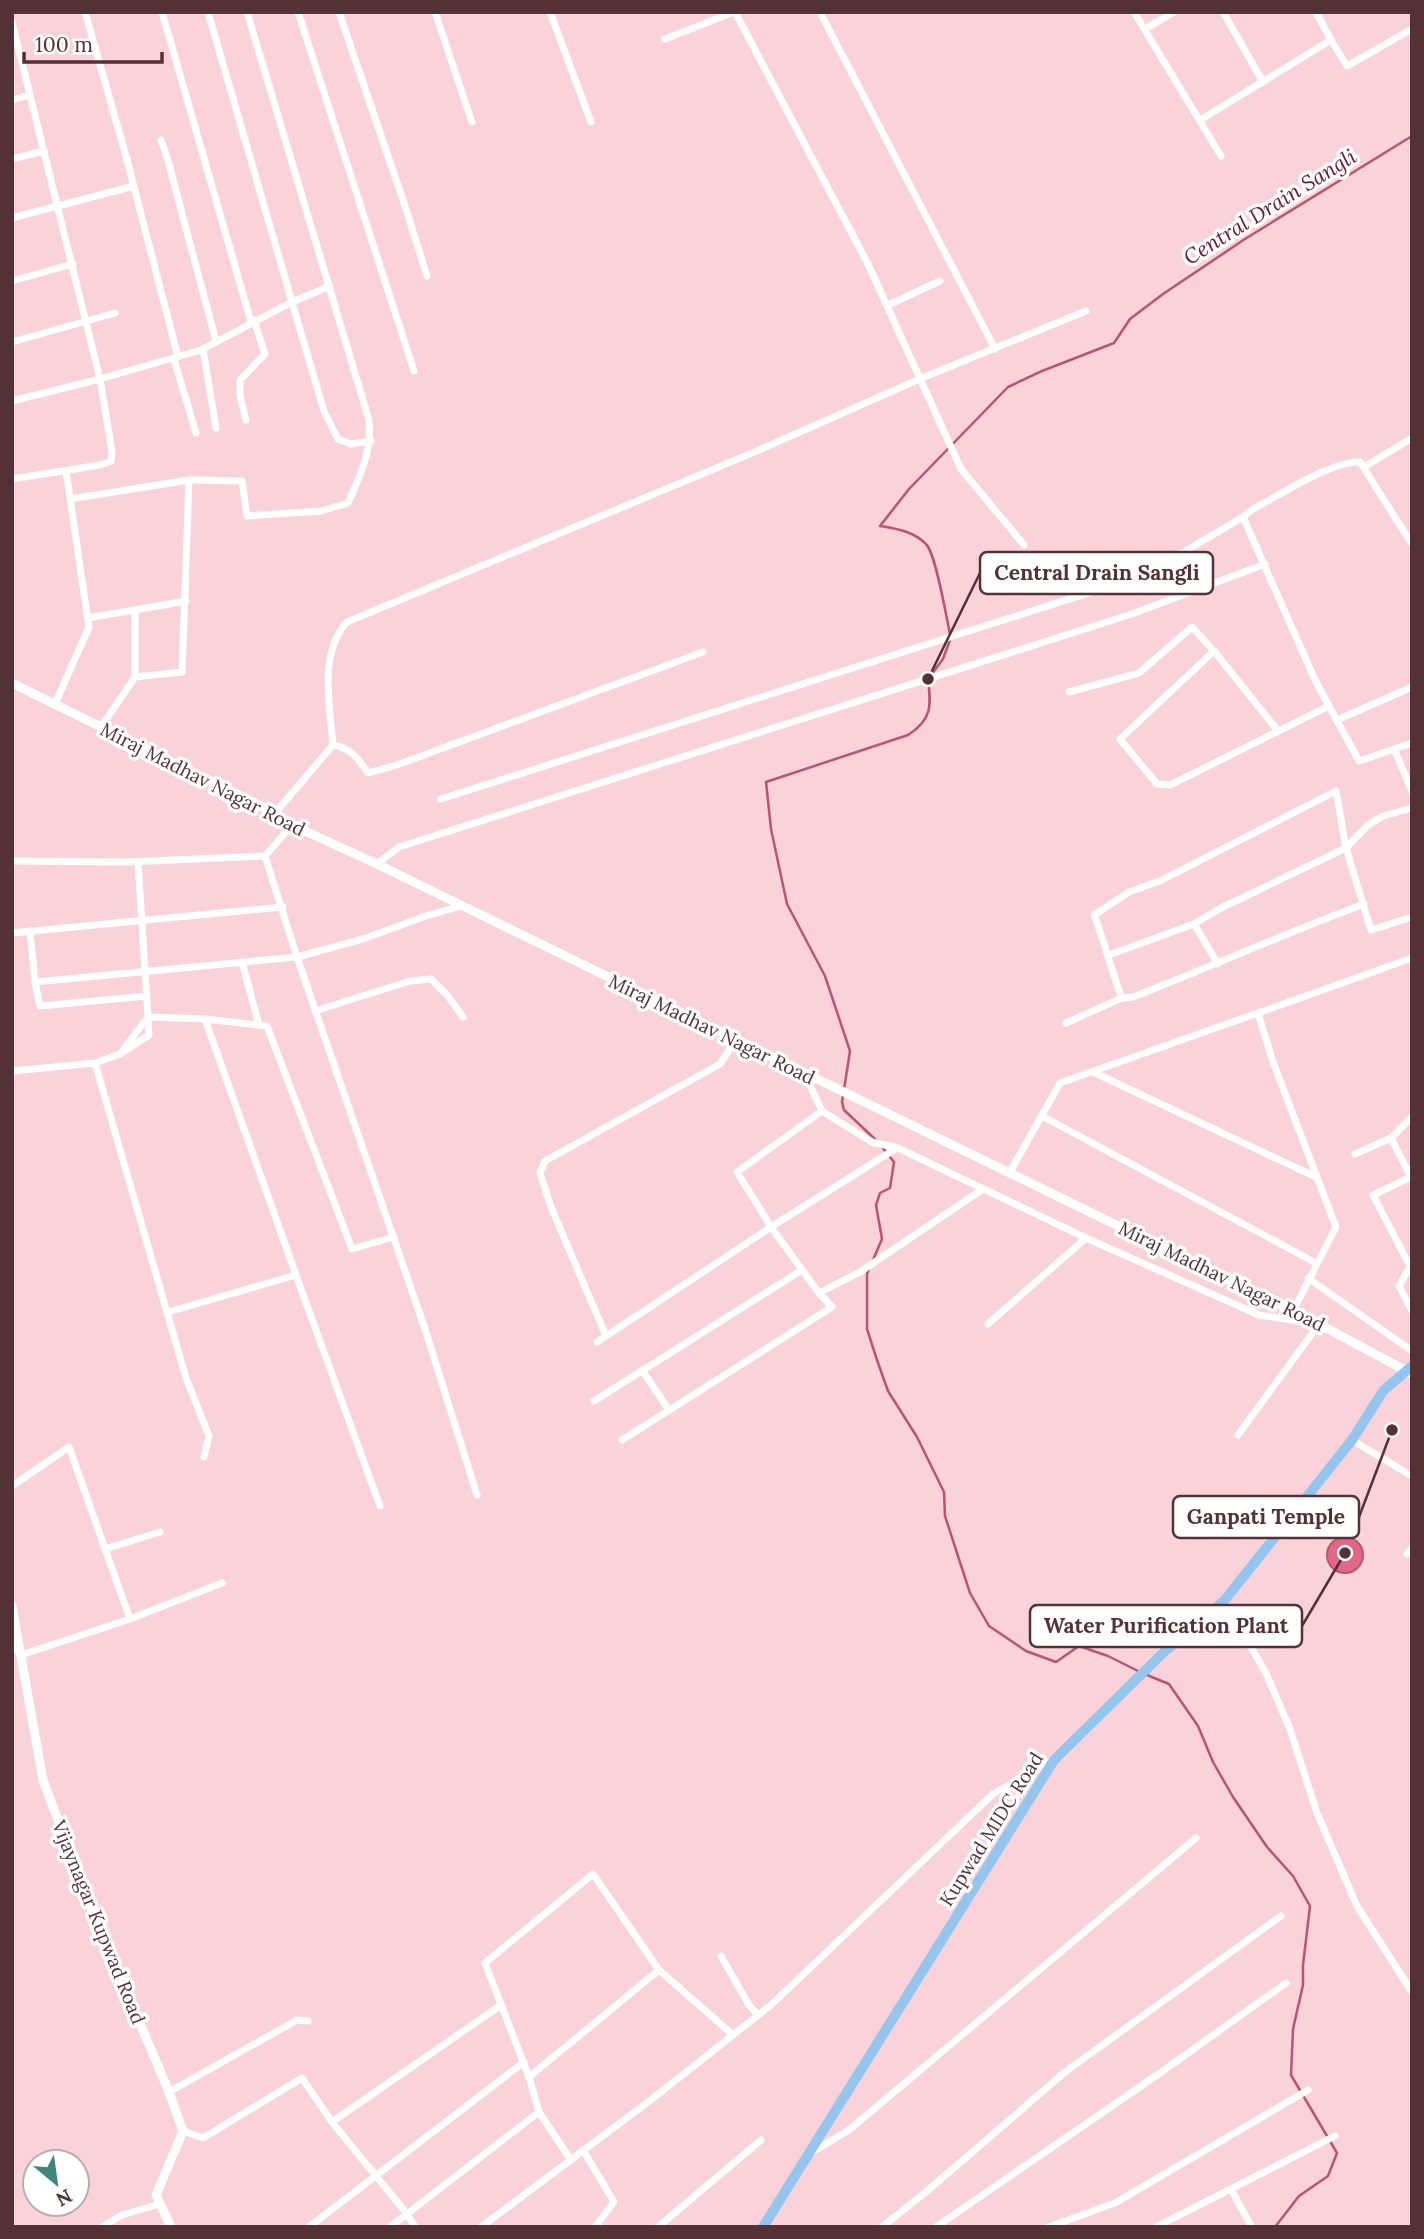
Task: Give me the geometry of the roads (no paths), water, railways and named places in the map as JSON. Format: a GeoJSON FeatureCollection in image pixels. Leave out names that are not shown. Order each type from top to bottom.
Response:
{"type":"FeatureCollection","features":[{"type":"Feature","properties":{"kind":"main road","name":"Kupwad MIDC Road"},"geometry":{"type":"LineString","coordinates":[[762,2227],[1054,1760],[1164,1652],[1224,1601],[1352,1440],[1383,1391],[1410,1370]]}},
{"type":"Feature","properties":{"kind":"street"},"geometry":{"type":"LineString","coordinates":[[85,12],[134,186],[195,433]]}},
{"type":"Feature","properties":{"kind":"street"},"geometry":{"type":"LineString","coordinates":[[162,12],[265,355],[240,380],[240,396],[246,420]]}},
{"type":"Feature","properties":{"kind":"street"},"geometry":{"type":"LineString","coordinates":[[208,12],[324,411],[338,439],[351,444],[371,441]]}},
{"type":"Feature","properties":{"kind":"street"},"geometry":{"type":"LineString","coordinates":[[70,499],[189,480],[242,481],[247,516],[321,511],[348,503],[363,467],[371,441],[369,420],[247,12]]}},
{"type":"Feature","properties":{"kind":"street"},"geometry":{"type":"LineString","coordinates":[[298,12],[414,371]]}},
{"type":"Feature","properties":{"kind":"street"},"geometry":{"type":"LineString","coordinates":[[339,12],[427,276]]}},
{"type":"Feature","properties":{"kind":"street"},"geometry":{"type":"LineString","coordinates":[[435,12],[472,122]]}},
{"type":"Feature","properties":{"kind":"street"},"geometry":{"type":"LineString","coordinates":[[550,12],[591,122]]}},
{"type":"Feature","properties":{"kind":"street"},"geometry":{"type":"LineString","coordinates":[[665,39],[734,12],[869,264],[961,469],[1024,545]]}},
{"type":"Feature","properties":{"kind":"street"},"geometry":{"type":"LineString","coordinates":[[820,12],[995,349]]}},
{"type":"Feature","properties":{"kind":"street"},"geometry":{"type":"LineString","coordinates":[[1134,12],[1221,156]]}},
{"type":"Feature","properties":{"kind":"street"},"geometry":{"type":"LineString","coordinates":[[1145,29],[1174,12]]}},
{"type":"Feature","properties":{"kind":"street"},"geometry":{"type":"LineString","coordinates":[[1223,12],[1263,82]]}},
{"type":"Feature","properties":{"kind":"street"},"geometry":{"type":"LineString","coordinates":[[1316,12],[1347,66],[1412,29]]}},
{"type":"Feature","properties":{"kind":"street"},"geometry":{"type":"LineString","coordinates":[[12,22],[73,264],[100,380],[112,451],[111,461],[12,479]]}},
{"type":"Feature","properties":{"kind":"street"},"geometry":{"type":"LineString","coordinates":[[1200,120],[1331,40]]}},
{"type":"Feature","properties":{"kind":"street"},"geometry":{"type":"LineString","coordinates":[[12,100],[30,95]]}},
{"type":"Feature","properties":{"kind":"street"},"geometry":{"type":"LineString","coordinates":[[160,140],[216,341]]}},
{"type":"Feature","properties":{"kind":"street"},"geometry":{"type":"LineString","coordinates":[[12,159],[44,150]]}},
{"type":"Feature","properties":{"kind":"street"},"geometry":{"type":"LineString","coordinates":[[12,218],[134,186]]}},
{"type":"Feature","properties":{"kind":"street"},"geometry":{"type":"LineString","coordinates":[[12,281],[73,264]]}},
{"type":"Feature","properties":{"kind":"street"},"geometry":{"type":"LineString","coordinates":[[888,305],[940,281]]}},
{"type":"Feature","properties":{"kind":"street"},"geometry":{"type":"LineString","coordinates":[[12,401],[100,380],[203,349],[253,321],[330,286]]}},
{"type":"Feature","properties":{"kind":"street"},"geometry":{"type":"LineString","coordinates":[[275,813],[333,745],[327,679],[334,645],[347,622],[1086,311]]}},
{"type":"Feature","properties":{"kind":"street"},"geometry":{"type":"LineString","coordinates":[[12,342],[115,313]]}},
{"type":"Feature","properties":{"kind":"street"},"geometry":{"type":"LineString","coordinates":[[203,349],[216,428]]}},
{"type":"Feature","properties":{"kind":"street"},"geometry":{"type":"LineString","coordinates":[[1364,467],[1412,438]]}},
{"type":"Feature","properties":{"kind":"street"},"geometry":{"type":"LineString","coordinates":[[441,799],[1107,587],[1184,552],[1283,493],[1347,462],[1360,462],[1364,467],[1412,544]]}},
{"type":"Feature","properties":{"kind":"street"},"geometry":{"type":"LineString","coordinates":[[55,704],[89,627],[66,471]]}},
{"type":"Feature","properties":{"kind":"street"},"geometry":{"type":"LineString","coordinates":[[135,677],[182,672],[189,480]]}},
{"type":"Feature","properties":{"kind":"street"},"geometry":{"type":"LineString","coordinates":[[1243,517],[1289,622],[1336,720],[1359,761],[1412,743]]}},
{"type":"Feature","properties":{"kind":"street"},"geometry":{"type":"LineString","coordinates":[[377,864],[398,847],[1132,614],[1265,564]]}},
{"type":"Feature","properties":{"kind":"street"},"geometry":{"type":"LineString","coordinates":[[88,618],[186,601]]}},
{"type":"Feature","properties":{"kind":"street"},"geometry":{"type":"LineString","coordinates":[[101,727],[135,677],[135,611]]}},
{"type":"Feature","properties":{"kind":"street"},"geometry":{"type":"LineString","coordinates":[[1069,692],[1139,673],[1192,627],[1278,731]]}},
{"type":"Feature","properties":{"kind":"street"},"geometry":{"type":"LineString","coordinates":[[1214,651],[1120,739],[1157,784],[1170,785],[1329,706]]}},
{"type":"Feature","properties":{"kind":"street"},"geometry":{"type":"LineString","coordinates":[[333,745],[346,747],[368,773],[397,765],[703,652]]}},
{"type":"Feature","properties":{"kind":"street","name":"Miraj Madhav Nagar Road"},"geometry":{"type":"LineString","coordinates":[[12,683],[275,813],[292,825],[1010,1172],[1410,1370]]}},
{"type":"Feature","properties":{"kind":"street"},"geometry":{"type":"LineString","coordinates":[[1336,720],[1412,687]]}},
{"type":"Feature","properties":{"kind":"street"},"geometry":{"type":"LineString","coordinates":[[1394,749],[1412,791]]}},
{"type":"Feature","properties":{"kind":"street"},"geometry":{"type":"LineString","coordinates":[[1122,998],[1109,964],[1110,955],[1094,915],[1129,891],[1160,881],[1336,791],[1346,848],[1371,930],[1412,917]]}},
{"type":"Feature","properties":{"kind":"street"},"geometry":{"type":"LineString","coordinates":[[1110,955],[1194,924],[1221,908],[1346,848],[1368,825],[1382,816],[1412,808]]}},
{"type":"Feature","properties":{"kind":"street"},"geometry":{"type":"LineString","coordinates":[[12,861],[138,862],[265,856],[292,825]]}},
{"type":"Feature","properties":{"kind":"street"},"geometry":{"type":"LineString","coordinates":[[265,856],[425,1329],[477,1496]]}},
{"type":"Feature","properties":{"kind":"street"},"geometry":{"type":"LineString","coordinates":[[12,1071],[95,1063],[120,1054],[149,1035],[144,922],[138,862]]}},
{"type":"Feature","properties":{"kind":"street"},"geometry":{"type":"LineString","coordinates":[[1066,1023],[1122,998],[1133,997],[1218,964],[1289,932],[1364,904]]}},
{"type":"Feature","properties":{"kind":"street"},"geometry":{"type":"LineString","coordinates":[[35,982],[297,957],[363,939],[461,906]]}},
{"type":"Feature","properties":{"kind":"street"},"geometry":{"type":"LineString","coordinates":[[12,933],[283,907]]}},
{"type":"Feature","properties":{"kind":"street"},"geometry":{"type":"LineString","coordinates":[[1194,924],[1218,964]]}},
{"type":"Feature","properties":{"kind":"street"},"geometry":{"type":"LineString","coordinates":[[30,931],[40,1006],[147,996]]}},
{"type":"Feature","properties":{"kind":"street"},"geometry":{"type":"LineString","coordinates":[[1010,1172],[1060,1083],[1412,958]]}},
{"type":"Feature","properties":{"kind":"street"},"geometry":{"type":"LineString","coordinates":[[243,962],[259,1026]]}},
{"type":"Feature","properties":{"kind":"street"},"geometry":{"type":"LineString","coordinates":[[316,1011],[410,981],[431,979],[463,1017]]}},
{"type":"Feature","properties":{"kind":"street"},"geometry":{"type":"LineString","coordinates":[[1258,1013],[1273,1062],[1336,1227],[1293,1311]]}},
{"type":"Feature","properties":{"kind":"street"},"geometry":{"type":"LineString","coordinates":[[148,1017],[205,1019],[267,1026],[352,1249],[394,1237]]}},
{"type":"Feature","properties":{"kind":"street"},"geometry":{"type":"LineString","coordinates":[[205,1019],[380,1506]]}},
{"type":"Feature","properties":{"kind":"street"},"geometry":{"type":"LineString","coordinates":[[606,1336],[551,1207],[540,1173],[545,1161],[720,1063],[735,1041]]}},
{"type":"Feature","properties":{"kind":"street"},"geometry":{"type":"LineString","coordinates":[[95,1063],[187,1378],[209,1436],[204,1457]]}},
{"type":"Feature","properties":{"kind":"street"},"geometry":{"type":"LineString","coordinates":[[1093,1072],[1317,1177]]}},
{"type":"Feature","properties":{"kind":"street"},"geometry":{"type":"LineString","coordinates":[[805,1075],[822,1111],[872,1142],[898,1148],[1086,1238],[1259,1315],[1319,1324],[1238,1435]]}},
{"type":"Feature","properties":{"kind":"street"},"geometry":{"type":"LineString","coordinates":[[622,1440],[832,1307],[771,1227],[737,1172],[822,1111]]}},
{"type":"Feature","properties":{"kind":"street"},"geometry":{"type":"LineString","coordinates":[[1042,1116],[1316,1263]]}},
{"type":"Feature","properties":{"kind":"street"},"geometry":{"type":"LineString","coordinates":[[1355,1154],[1391,1138],[1412,1117]]}},
{"type":"Feature","properties":{"kind":"street"},"geometry":{"type":"LineString","coordinates":[[1391,1138],[1411,1178],[1373,1195],[1411,1264],[1399,1286],[1412,1311]]}},
{"type":"Feature","properties":{"kind":"street"},"geometry":{"type":"LineString","coordinates":[[597,1342],[771,1227],[898,1148]]}},
{"type":"Feature","properties":{"kind":"street"},"geometry":{"type":"LineString","coordinates":[[819,1293],[860,1272],[983,1189]]}},
{"type":"Feature","properties":{"kind":"street"},"geometry":{"type":"LineString","coordinates":[[988,1324],[1086,1238]]}},
{"type":"Feature","properties":{"kind":"street"},"geometry":{"type":"LineString","coordinates":[[594,1401],[802,1270]]}},
{"type":"Feature","properties":{"kind":"street"},"geometry":{"type":"LineString","coordinates":[[168,1312],[296,1275]]}},
{"type":"Feature","properties":{"kind":"street"},"geometry":{"type":"LineString","coordinates":[[1308,1278],[1412,1351]]}},
{"type":"Feature","properties":{"kind":"street"},"geometry":{"type":"LineString","coordinates":[[642,1370],[669,1410]]}},
{"type":"Feature","properties":{"kind":"street"},"geometry":{"type":"LineString","coordinates":[[1352,1440],[1412,1476]]}},
{"type":"Feature","properties":{"kind":"street"},"geometry":{"type":"LineString","coordinates":[[12,1486],[69,1447],[130,1619]]}},
{"type":"Feature","properties":{"kind":"street"},"geometry":{"type":"LineString","coordinates":[[105,1549],[160,1532]]}},
{"type":"Feature","properties":{"kind":"street"},"geometry":{"type":"LineString","coordinates":[[12,1645],[21,1655],[130,1619],[222,1583]]}},
{"type":"Feature","properties":{"kind":"street"},"geometry":{"type":"LineString","coordinates":[[1224,1601],[1266,1673],[1290,1729],[1317,1813],[1357,1906],[1412,1992]]}},
{"type":"Feature","properties":{"kind":"street","name":"Vijaynagar Kupwad Road"},"geometry":{"type":"LineString","coordinates":[[12,1606],[43,1780],[87,1898],[183,2131]]}},
{"type":"Feature","properties":{"kind":"street"},"geometry":{"type":"LineString","coordinates":[[481,2227],[758,2015],[993,1794],[1054,1760]]}},
{"type":"Feature","properties":{"kind":"street"},"geometry":{"type":"LineString","coordinates":[[806,2156],[849,2130],[1196,1838]]}},
{"type":"Feature","properties":{"kind":"street"},"geometry":{"type":"LineString","coordinates":[[571,2160],[539,2112],[524,2063],[485,1963],[593,1874],[659,1970],[733,2035]]}},
{"type":"Feature","properties":{"kind":"street"},"geometry":{"type":"LineString","coordinates":[[882,2227],[1065,2072],[1281,1916]]}},
{"type":"Feature","properties":{"kind":"street"},"geometry":{"type":"LineString","coordinates":[[722,1956],[749,2005],[758,2015]]}},
{"type":"Feature","properties":{"kind":"street"},"geometry":{"type":"LineString","coordinates":[[529,2077],[659,1970]]}},
{"type":"Feature","properties":{"kind":"street"},"geometry":{"type":"LineString","coordinates":[[936,2227],[1286,1983]]}},
{"type":"Feature","properties":{"kind":"street"},"geometry":{"type":"LineString","coordinates":[[332,2122],[501,2006]]}},
{"type":"Feature","properties":{"kind":"street"},"geometry":{"type":"LineString","coordinates":[[169,2092],[297,2020],[308,2021]]}},
{"type":"Feature","properties":{"kind":"street"},"geometry":{"type":"LineString","coordinates":[[309,2227],[524,2063]]}},
{"type":"Feature","properties":{"kind":"street"},"geometry":{"type":"LineString","coordinates":[[171,2227],[156,2195],[183,2131],[203,2138],[302,2078],[332,2122],[415,2227]]}},
{"type":"Feature","properties":{"kind":"street"},"geometry":{"type":"LineString","coordinates":[[1049,2227],[1115,2203],[1308,2090]]}},
{"type":"Feature","properties":{"kind":"street"},"geometry":{"type":"LineString","coordinates":[[390,2227],[539,2112]]}},
{"type":"Feature","properties":{"kind":"street"},"geometry":{"type":"LineString","coordinates":[[1156,2227],[1335,2136]]}},
{"type":"Feature","properties":{"kind":"street"},"geometry":{"type":"LineString","coordinates":[[658,2227],[761,2140]]}},
{"type":"Feature","properties":{"kind":"street"},"geometry":{"type":"LineString","coordinates":[[583,2150],[614,2202],[595,2227]]}},
{"type":"Feature","properties":{"kind":"street"},"geometry":{"type":"LineString","coordinates":[[1231,2189],[1253,2225]]}},
{"type":"Feature","properties":{"kind":"street"},"geometry":{"type":"LineString","coordinates":[[102,2227],[122,2215],[160,2204]]}},
{"type":"Feature","properties":{"kind":"street"},"geometry":{"type":"LineString","coordinates":[[892,2219],[898,2227]]}},
{"type":"Feature","properties":{"kind":"waterway","name":"Central Drain Sangli"},"geometry":{"type":"LineString","coordinates":[[950,634],[930,550],[910,533],[880,526],[909,489],[1008,387],[1114,343],[1130,319],[1163,294],[1245,239],[1412,136]]}},
{"type":"Feature","properties":{"kind":"waterway"},"geometry":{"type":"LineString","coordinates":[[878,1142],[844,1110],[842,1102],[850,1051],[825,976],[787,904],[771,829],[766,782],[908,735],[916,729],[926,717],[930,704],[928,679],[943,659],[950,640]]}},
{"type":"Feature","properties":{"kind":"waterway","name":"Central Drain Sangli"},"geometry":{"type":"LineString","coordinates":[[873,1260],[882,1239],[876,1205],[880,1193],[890,1188],[894,1162],[882,1147]]}},
{"type":"Feature","properties":{"kind":"waterway","name":"Central Drain Sangli"},"geometry":{"type":"LineString","coordinates":[[869,1269],[867,1329],[877,1360],[888,1391],[917,1437],[944,1492],[945,1516],[970,1593],[989,1626],[1026,1651],[1056,1662],[1079,1646],[1108,1656],[1138,1671]]}},
{"type":"Feature","properties":{"kind":"waterway","name":"Central Drain Sangli"},"geometry":{"type":"LineString","coordinates":[[1147,1675],[1169,1684],[1198,1726],[1213,1762],[1233,1797],[1267,1847],[1293,1876],[1310,1906],[1303,1985],[1293,2029],[1291,2075],[1337,2153],[1328,2176],[1299,2196],[1275,2227]]}},
{"type":"Feature","properties":{"kind":"place","name":"Central Drain Sangli"},"geometry":{"type":"Point","coordinates":[928,679]}},
{"type":"Feature","properties":{"kind":"place","name":"Ganpati Temple"},"geometry":{"type":"Point","coordinates":[1392,1430]}},
{"type":"Feature","properties":{"kind":"place","name":"Water Purification Plant"},"geometry":{"type":"Point","coordinates":[1345,1553]}}]}
